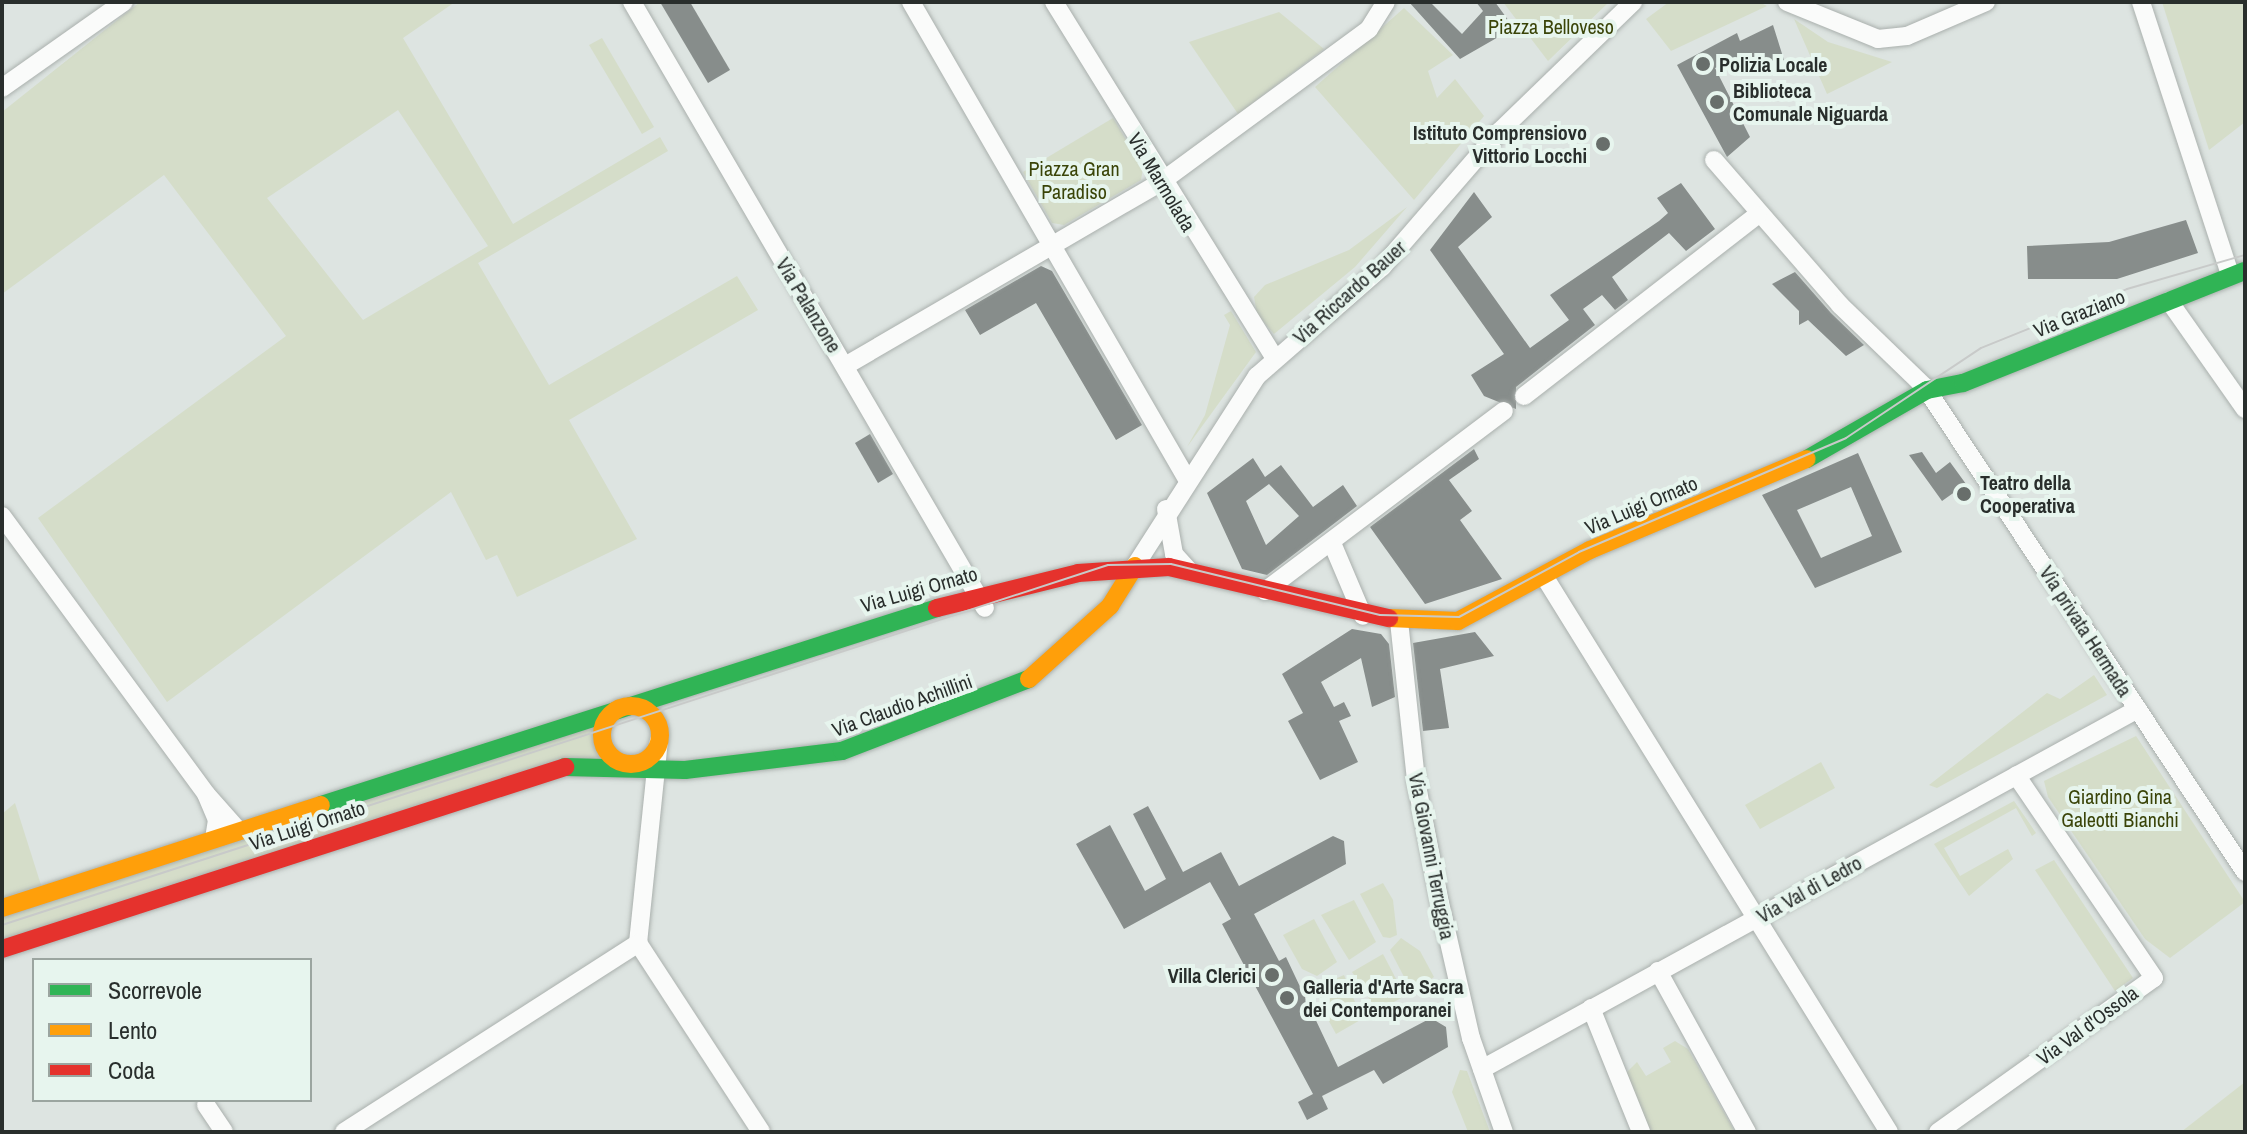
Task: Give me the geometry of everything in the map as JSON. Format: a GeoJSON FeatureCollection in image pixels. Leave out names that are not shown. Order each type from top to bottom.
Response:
{"type":"FeatureCollection","features":[{"type":"Feature","properties":{"kind":"main road","name":"Via Graziano"},"geometry":{"type":"LineString","coordinates":[[1927,390],[1963,383],[2238,273]]}},
{"type":"Feature","properties":{"kind":"main road","name":"Via Luigi Ornato"},"geometry":{"type":"LineString","coordinates":[[2,908],[622,707],[982,601],[1102,570],[1135,566],[1190,572],[1363,616],[1399,621],[1469,617],[1544,576],[1841,445],[1927,390]]}},
{"type":"Feature","properties":{"kind":"main road","name":"Via Claudio Achillini"},"geometry":{"type":"LineString","coordinates":[[630,764],[658,768],[830,754],[1008,690],[1084,634],[1135,566]]}},
{"type":"Feature","properties":{"kind":"main road"},"geometry":{"type":"LineString","coordinates":[[622,707],[652,715],[659,741],[650,757],[630,764],[612,757],[603,741],[606,720],[622,707]]}},
{"type":"Feature","properties":{"kind":"main road","name":"Via Luigi Ornato"},"geometry":{"type":"LineString","coordinates":[[2,949],[551,769],[630,764]]}},
{"type":"Feature","properties":{"kind":"street"},"geometry":{"type":"LineString","coordinates":[[2,88],[124,2]]}},
{"type":"Feature","properties":{"kind":"street","name":"Via Palanzone"},"geometry":{"type":"LineString","coordinates":[[632,2],[982,601]]}},
{"type":"Feature","properties":{"kind":"street"},"geometry":{"type":"LineString","coordinates":[[911,2],[1187,479]]}},
{"type":"Feature","properties":{"kind":"street","name":"Via Marmolada"},"geometry":{"type":"LineString","coordinates":[[1054,2],[1161,182],[1275,359]]}},
{"type":"Feature","properties":{"kind":"street"},"geometry":{"type":"LineString","coordinates":[[845,366],[1161,182],[1369,29],[1386,2]]}},
{"type":"Feature","properties":{"kind":"street"},"geometry":{"type":"LineString","coordinates":[[1787,2],[1878,39],[1907,36],[1986,2]]}},
{"type":"Feature","properties":{"kind":"street"},"geometry":{"type":"LineString","coordinates":[[2141,2],[2238,273]]}},
{"type":"Feature","properties":{"kind":"street","name":"Via Riccardo Bauer"},"geometry":{"type":"LineString","coordinates":[[1135,566],[1166,509],[1275,359],[1382,267],[1499,132],[1635,4]]}},
{"type":"Feature","properties":{"kind":"street","name":"Via privata Hermada"},"geometry":{"type":"LineString","coordinates":[[1714,160],[1757,215],[1927,390],[2245,872]]}},
{"type":"Feature","properties":{"kind":"street"},"geometry":{"type":"LineString","coordinates":[[1524,396],[1757,215]]}},
{"type":"Feature","properties":{"kind":"street"},"geometry":{"type":"LineString","coordinates":[[2169,301],[2245,409]]}},
{"type":"Feature","properties":{"kind":"street"},"geometry":{"type":"LineString","coordinates":[[1265,591],[1504,411]]}},
{"type":"Feature","properties":{"kind":"street"},"geometry":{"type":"LineString","coordinates":[[1166,509],[1174,554],[1190,572]]}},
{"type":"Feature","properties":{"kind":"street"},"geometry":{"type":"LineString","coordinates":[[2,516],[206,794],[217,820],[214,839]]}},
{"type":"Feature","properties":{"kind":"street"},"geometry":{"type":"LineString","coordinates":[[1332,543],[1363,616]]}},
{"type":"Feature","properties":{"kind":"street"},"geometry":{"type":"LineString","coordinates":[[1544,576],[1889,1132]]}},
{"type":"Feature","properties":{"kind":"street","name":"Via Giovanni Terruggia"},"geometry":{"type":"LineString","coordinates":[[1399,621],[1416,781],[1479,1061],[1504,1132]]}},
{"type":"Feature","properties":{"kind":"street","name":"Via Val di Ledro"},"geometry":{"type":"LineString","coordinates":[[1479,1061],[1591,1008],[2138,709]]}},
{"type":"Feature","properties":{"kind":"street"},"geometry":{"type":"LineString","coordinates":[[659,741],[638,943],[761,1132]]}},
{"type":"Feature","properties":{"kind":"street","name":"Via Val d'Ossola"},"geometry":{"type":"LineString","coordinates":[[1938,1132],[2154,978],[2016,775]]}},
{"type":"Feature","properties":{"kind":"street"},"geometry":{"type":"LineString","coordinates":[[206,794],[226,807],[239,831]]}},
{"type":"Feature","properties":{"kind":"street"},"geometry":{"type":"LineString","coordinates":[[344,1132],[638,943]]}},
{"type":"Feature","properties":{"kind":"street"},"geometry":{"type":"LineString","coordinates":[[1658,971],[1747,1132]]}},
{"type":"Feature","properties":{"kind":"street"},"geometry":{"type":"LineString","coordinates":[[1591,1008],[1641,1132]]}},
{"type":"Feature","properties":{"kind":"street"},"geometry":{"type":"LineString","coordinates":[[206,1105],[224,1132]]}},
{"type":"Feature","properties":{"kind":"green space"},"geometry":{"type":"Polygon","coordinates":[[[140,2],[455,2],[403,38],[513,224],[660,137],[668,151],[478,263],[549,385],[737,276],[758,310],[569,420],[637,539],[517,597],[497,555],[486,560],[451,492],[167,702],[38,518],[286,336],[164,175],[2,294],[2,112],[140,2]],[[398,110],[267,198],[363,320],[488,246],[398,110]]]}},
{"type":"Feature","properties":{"kind":"green space","name":"Piazza Belloveso"},"geometry":{"type":"Polygon","coordinates":[[[1503,2],[1605,2],[1607,4],[1548,61],[1503,2]]]}},
{"type":"Feature","properties":{"kind":"green space"},"geometry":{"type":"Polygon","coordinates":[[[1669,2],[1759,2],[1767,6],[1671,51],[1646,19],[1669,2]]]}},
{"type":"Feature","properties":{"kind":"green space"},"geometry":{"type":"Polygon","coordinates":[[[2162,2],[2245,2],[2245,122],[2209,150],[2162,2]]]}},
{"type":"Feature","properties":{"kind":"green space"},"geometry":{"type":"Polygon","coordinates":[[[1404,8],[1453,55],[1428,71],[1437,98],[1455,79],[1484,116],[1414,200],[1315,87],[1404,8]]]}},
{"type":"Feature","properties":{"kind":"green space"},"geometry":{"type":"Polygon","coordinates":[[[1279,12],[1324,49],[1238,114],[1189,42],[1279,12]]]}},
{"type":"Feature","properties":{"kind":"green space"},"geometry":{"type":"Polygon","coordinates":[[[1794,19],[1828,42],[1892,62],[1827,94],[1794,19]]]}},
{"type":"Feature","properties":{"kind":"green space"},"geometry":{"type":"Polygon","coordinates":[[[602,38],[654,127],[642,134],[589,45],[602,38]]]}},
{"type":"Feature","properties":{"kind":"green space","name":"Piazza Gran Paradiso"},"geometry":{"type":"Polygon","coordinates":[[[1113,118],[1143,168],[1141,180],[1064,225],[1052,223],[1023,172],[1113,118]]]}},
{"type":"Feature","properties":{"kind":"green space"},"geometry":{"type":"Polygon","coordinates":[[[1407,207],[1355,267],[1274,334],[1257,314],[1254,297],[1265,285],[1349,250],[1407,207]]]}},
{"type":"Feature","properties":{"kind":"green space"},"geometry":{"type":"Polygon","coordinates":[[[1231,311],[1256,352],[1187,447],[1205,415],[1230,325],[1224,315],[1231,311]]]}},
{"type":"Feature","properties":{"kind":"green space"},"geometry":{"type":"Polygon","coordinates":[[[2094,675],[2107,695],[1937,788],[1929,785],[2047,693],[2060,699],[2094,675]]]}},
{"type":"Feature","properties":{"kind":"green space"},"geometry":{"type":"Polygon","coordinates":[[[596,726],[600,756],[2,943],[2,915],[596,726]]]}},
{"type":"Feature","properties":{"kind":"green space","name":"Giardino Gina Galeotti Bianchi"},"geometry":{"type":"Polygon","coordinates":[[[2136,736],[2245,902],[2170,958],[2145,939],[2048,797],[2044,781],[2136,736]]]}},
{"type":"Feature","properties":{"kind":"green space"},"geometry":{"type":"Polygon","coordinates":[[[1821,762],[1835,788],[1760,829],[1745,805],[1821,762]]]}},
{"type":"Feature","properties":{"kind":"green space"},"geometry":{"type":"Polygon","coordinates":[[[2014,801],[2036,833],[2032,836],[2016,808],[1944,848],[1960,876],[2008,849],[2013,859],[1969,896],[1934,844],[2014,801]]]}},
{"type":"Feature","properties":{"kind":"green space"},"geometry":{"type":"Polygon","coordinates":[[[15,803],[41,885],[2,898],[2,814],[15,803]]]}},
{"type":"Feature","properties":{"kind":"green space"},"geometry":{"type":"Polygon","coordinates":[[[2054,860],[2133,978],[2115,991],[2035,870],[2054,860]]]}},
{"type":"Feature","properties":{"kind":"green space"},"geometry":{"type":"Polygon","coordinates":[[[1383,883],[1393,900],[1397,935],[1390,938],[1383,937],[1360,894],[1383,883]]]}},
{"type":"Feature","properties":{"kind":"green space"},"geometry":{"type":"Polygon","coordinates":[[[1354,900],[1376,942],[1349,960],[1321,915],[1354,900]]]}},
{"type":"Feature","properties":{"kind":"green space"},"geometry":{"type":"Polygon","coordinates":[[[1314,919],[1337,962],[1317,976],[1302,969],[1283,935],[1314,919]]]}},
{"type":"Feature","properties":{"kind":"green space"},"geometry":{"type":"Polygon","coordinates":[[[1401,938],[1420,951],[1434,977],[1412,992],[1390,950],[1401,938]]]}},
{"type":"Feature","properties":{"kind":"green space"},"geometry":{"type":"Polygon","coordinates":[[[1383,954],[1405,996],[1377,1011],[1352,972],[1383,954]]]}},
{"type":"Feature","properties":{"kind":"green space"},"geometry":{"type":"Polygon","coordinates":[[[1344,975],[1362,1019],[1336,1034],[1319,1003],[1321,985],[1344,975]]]}},
{"type":"Feature","properties":{"kind":"green space"},"geometry":{"type":"Polygon","coordinates":[[[1675,1041],[1688,1049],[1735,1132],[1648,1132],[1626,1073],[1637,1062],[1646,1076],[1671,1062],[1663,1048],[1675,1041]]]}},
{"type":"Feature","properties":{"kind":"green space"},"geometry":{"type":"Polygon","coordinates":[[[1460,1070],[1467,1071],[1490,1132],[1468,1132],[1452,1092],[1460,1070]]]}},
{"type":"Feature","properties":{"kind":"green space"},"geometry":{"type":"Polygon","coordinates":[[[2245,1082],[2245,1132],[2181,1132],[2245,1082]]]}},
{"type":"Feature","properties":{"kind":"building"},"geometry":{"type":"Polygon","coordinates":[[[660,2],[690,2],[730,70],[708,83],[660,2]]]}},
{"type":"Feature","properties":{"kind":"building"},"geometry":{"type":"Polygon","coordinates":[[[1409,2],[1430,2],[1462,34],[1483,11],[1476,2],[1495,2],[1514,28],[1460,59],[1409,2]]]}},
{"type":"Feature","properties":{"kind":"building"},"geometry":{"type":"Polygon","coordinates":[[[1773,25],[1784,60],[1748,74],[1741,59],[1715,68],[1750,137],[1727,157],[1677,65],[1737,33],[1740,41],[1773,25]]]}},
{"type":"Feature","properties":{"kind":"building"},"geometry":{"type":"Polygon","coordinates":[[[1681,183],[1715,229],[1686,251],[1669,233],[1612,277],[1628,300],[1615,310],[1602,295],[1583,309],[1595,325],[1516,387],[1516,409],[1484,396],[1471,375],[1504,354],[1430,250],[1474,192],[1492,217],[1458,247],[1530,348],[1569,320],[1550,295],[1659,221],[1668,213],[1657,198],[1681,183]]]}},
{"type":"Feature","properties":{"kind":"building"},"geometry":{"type":"Polygon","coordinates":[[[2186,220],[2198,253],[2117,279],[2028,279],[2027,246],[2109,242],[2186,220]]]}},
{"type":"Feature","properties":{"kind":"building"},"geometry":{"type":"Polygon","coordinates":[[[1041,266],[1052,271],[1142,425],[1116,440],[1036,303],[980,335],[965,310],[1041,266]]]}},
{"type":"Feature","properties":{"kind":"building"},"geometry":{"type":"Polygon","coordinates":[[[1795,272],[1864,345],[1846,356],[1808,320],[1799,325],[1799,311],[1772,284],[1795,272]]]}},
{"type":"Feature","properties":{"kind":"building"},"geometry":{"type":"Polygon","coordinates":[[[870,434],[893,474],[878,483],[855,443],[870,434]]]}},
{"type":"Feature","properties":{"kind":"building"},"geometry":{"type":"Polygon","coordinates":[[[1474,449],[1479,459],[1449,480],[1472,511],[1460,520],[1502,579],[1425,604],[1370,527],[1474,449]]]}},
{"type":"Feature","properties":{"kind":"building"},"geometry":{"type":"Polygon","coordinates":[[[1922,452],[1936,473],[1950,462],[1966,484],[1942,501],[1909,455],[1922,452]]]}},
{"type":"Feature","properties":{"kind":"building"},"geometry":{"type":"Polygon","coordinates":[[[1858,453],[1902,552],[1815,588],[1762,495],[1858,453]],[[1851,487],[1797,510],[1821,558],[1872,536],[1851,487]]]}},
{"type":"Feature","properties":{"kind":"building"},"geometry":{"type":"Polygon","coordinates":[[[1253,458],[1265,477],[1281,465],[1313,507],[1343,485],[1357,506],[1267,575],[1242,569],[1207,493],[1253,458]],[[1269,484],[1246,501],[1266,545],[1299,516],[1269,484]]]}},
{"type":"Feature","properties":{"kind":"building"},"geometry":{"type":"Polygon","coordinates":[[[1352,629],[1381,634],[1389,644],[1395,697],[1372,707],[1361,658],[1321,682],[1334,707],[1344,702],[1351,716],[1339,721],[1358,762],[1320,780],[1288,721],[1303,713],[1282,674],[1352,629]]]}},
{"type":"Feature","properties":{"kind":"building"},"geometry":{"type":"Polygon","coordinates":[[[1475,632],[1494,656],[1440,669],[1449,728],[1423,731],[1413,643],[1475,632]]]}},
{"type":"Feature","properties":{"kind":"building","name":"Villa Clerici"},"geometry":{"type":"Polygon","coordinates":[[[1148,806],[1183,872],[1221,852],[1239,886],[1333,836],[1344,841],[1346,864],[1254,914],[1279,961],[1286,957],[1338,1067],[1431,1018],[1446,1027],[1448,1047],[1383,1084],[1374,1070],[1322,1096],[1328,1109],[1307,1120],[1298,1102],[1313,1094],[1222,924],[1231,919],[1210,882],[1124,929],[1076,844],[1110,825],[1145,891],[1166,879],[1133,814],[1148,806]]]}},
{"type":"Feature","properties":{"kind":"tram line"},"geometry":{"type":"LineString","coordinates":[[2,925],[1108,565],[1171,564],[1380,615],[1459,617],[1579,552],[1846,438],[1981,348],[2127,289],[2245,255]]}},
{"type":"Feature","properties":{"kind":"traffic: fast"},"geometry":{"type":"LineString","coordinates":[[1807,459],[1927,390],[1963,383],[2245,271]]}},
{"type":"Feature","properties":{"kind":"traffic: fast"},"geometry":{"type":"LineString","coordinates":[[321,805],[937,608]]}},
{"type":"Feature","properties":{"kind":"traffic: fast"},"geometry":{"type":"LineString","coordinates":[[565,767],[685,770],[842,751],[1029,679]]}},
{"type":"Feature","properties":{"kind":"traffic: slow"},"geometry":{"type":"LineString","coordinates":[[1389,618],[1458,621],[1590,550],[1807,459]]}},
{"type":"Feature","properties":{"kind":"traffic: slow"},"geometry":{"type":"LineString","coordinates":[[1029,679],[1110,606],[1135,566]]}},
{"type":"Feature","properties":{"kind":"traffic: slow"},"geometry":{"type":"LineString","coordinates":[[631,706],[642,708],[651,715],[658,724],[660,735],[658,746],[651,755],[642,762],[631,764],[620,762],[611,755],[604,746],[602,735],[604,724],[611,715],[620,708],[631,706]]}},
{"type":"Feature","properties":{"kind":"traffic: slow"},"geometry":{"type":"LineString","coordinates":[[2,908],[321,805]]}},
{"type":"Feature","properties":{"kind":"traffic: jam"},"geometry":{"type":"LineString","coordinates":[[937,608],[1078,573],[1169,567],[1389,618]]}},
{"type":"Feature","properties":{"kind":"traffic: jam"},"geometry":{"type":"LineString","coordinates":[[2,949],[565,767]]}},
{"type":"Feature","properties":{"kind":"place","name":"Polizia Locale"},"geometry":{"type":"Point","coordinates":[1703,64]}},
{"type":"Feature","properties":{"kind":"place","name":"Biblioteca Comunale Niguarda"},"geometry":{"type":"Point","coordinates":[1717,102]}},
{"type":"Feature","properties":{"kind":"place","name":"Istituto Comprensiovo Vittorio Locchi"},"geometry":{"type":"Point","coordinates":[1603,144]}},
{"type":"Feature","properties":{"kind":"place","name":"Teatro della Cooperativa"},"geometry":{"type":"Point","coordinates":[1964,494]}},
{"type":"Feature","properties":{"kind":"place","name":"Villa Clerici"},"geometry":{"type":"Point","coordinates":[1272,975]}},
{"type":"Feature","properties":{"kind":"place","name":"Galleria d'Arte Sacra dei Contemporanei"},"geometry":{"type":"Point","coordinates":[1287,998]}}]}
